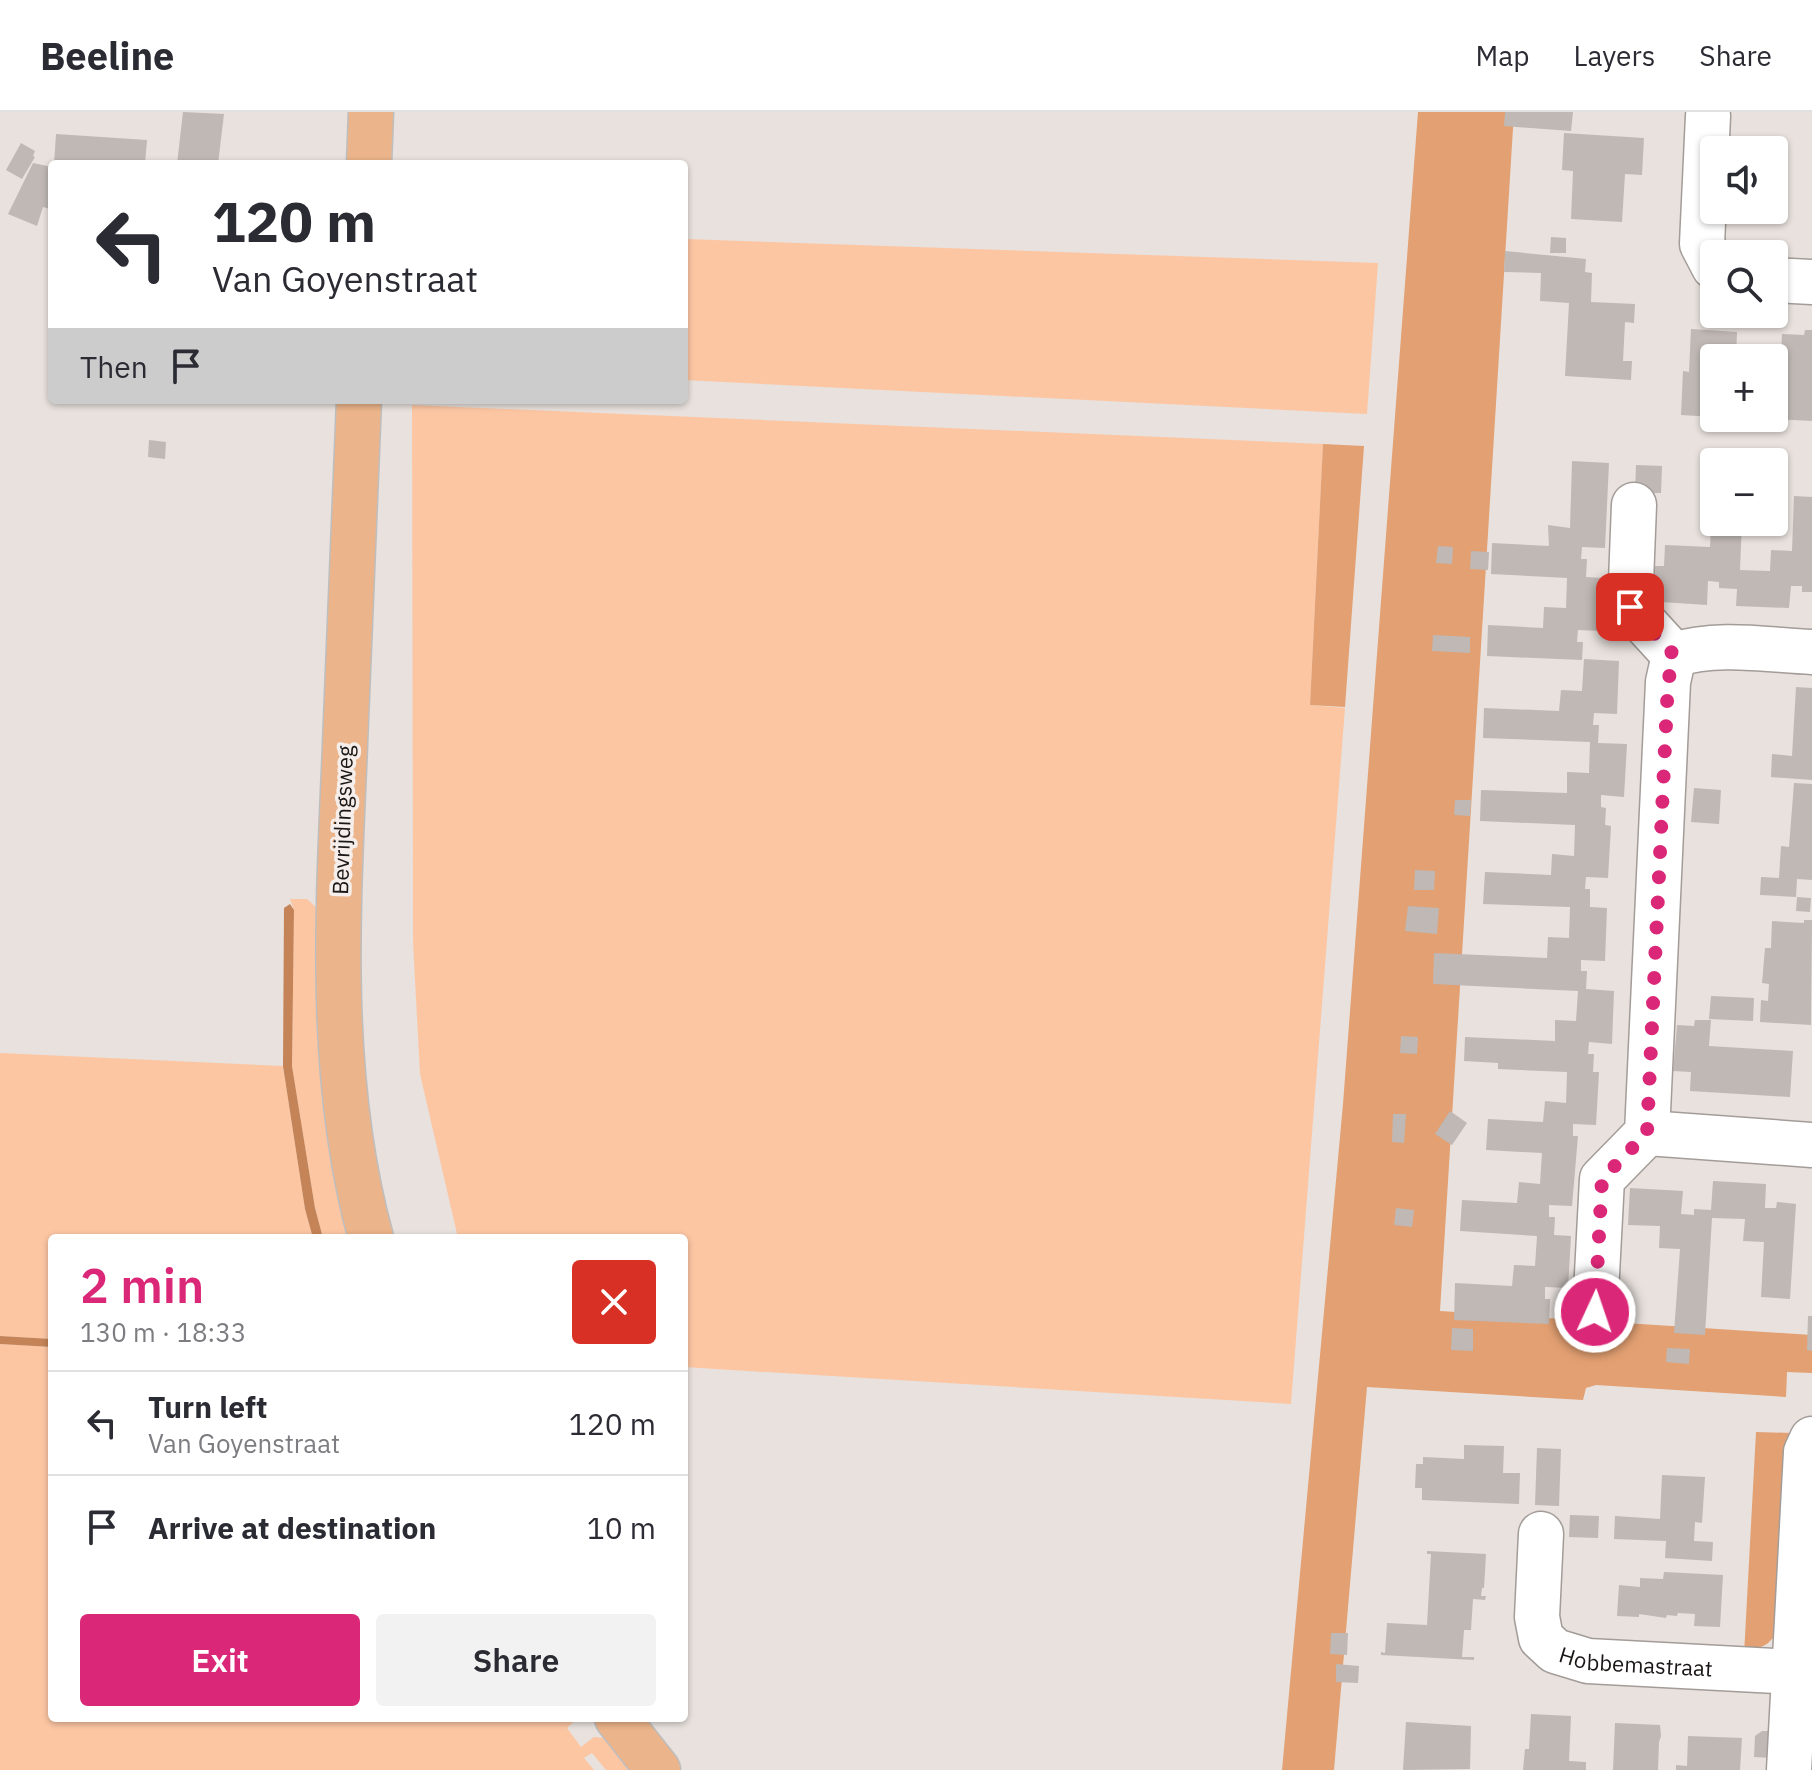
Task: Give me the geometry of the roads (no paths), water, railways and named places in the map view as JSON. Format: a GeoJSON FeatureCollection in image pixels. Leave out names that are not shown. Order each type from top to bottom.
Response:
{"type":"FeatureCollection","features":[{"type":"Feature","properties":{"kind":"main road"},"geometry":{"type":"LineString","coordinates":[[369,160],[371,112]]}},
{"type":"Feature","properties":{"kind":"main road","name":"Bevrijdingsweg"},"geometry":{"type":"LineString","coordinates":[[359,404],[340,856],[338,1007],[347,1112],[363,1212],[370,1234]]}},
{"type":"Feature","properties":{"kind":"main road"},"geometry":{"type":"LineString","coordinates":[[620,1722],[658,1770]]}},
{"type":"Feature","properties":{"kind":"street"},"geometry":{"type":"LineString","coordinates":[[1702,240],[1708,116]]}},
{"type":"Feature","properties":{"kind":"street"},"geometry":{"type":"LineString","coordinates":[[1788,281],[1812,282]]}},
{"type":"Feature","properties":{"kind":"street"},"geometry":{"type":"LineString","coordinates":[[1634,505],[1630,607],[1674,655]]}},
{"type":"Feature","properties":{"kind":"street"},"geometry":{"type":"LineString","coordinates":[[1674,655],[1716,648],[1812,652]]}},
{"type":"Feature","properties":{"kind":"street"},"geometry":{"type":"LineString","coordinates":[[1595,1312],[1602,1179],[1647,1133],[1668,682],[1674,655]]}},
{"type":"Feature","properties":{"kind":"street"},"geometry":{"type":"LineString","coordinates":[[1647,1133],[1812,1145]]}},
{"type":"Feature","properties":{"kind":"street"},"geometry":{"type":"LineString","coordinates":[[1789,1770],[1806,1452],[1812,1439]]}},
{"type":"Feature","properties":{"kind":"street","name":"Hobbemastraat"},"geometry":{"type":"LineString","coordinates":[[1541,1534],[1537,1617],[1541,1638],[1555,1651],[1588,1661],[1794,1672]]}}]}
